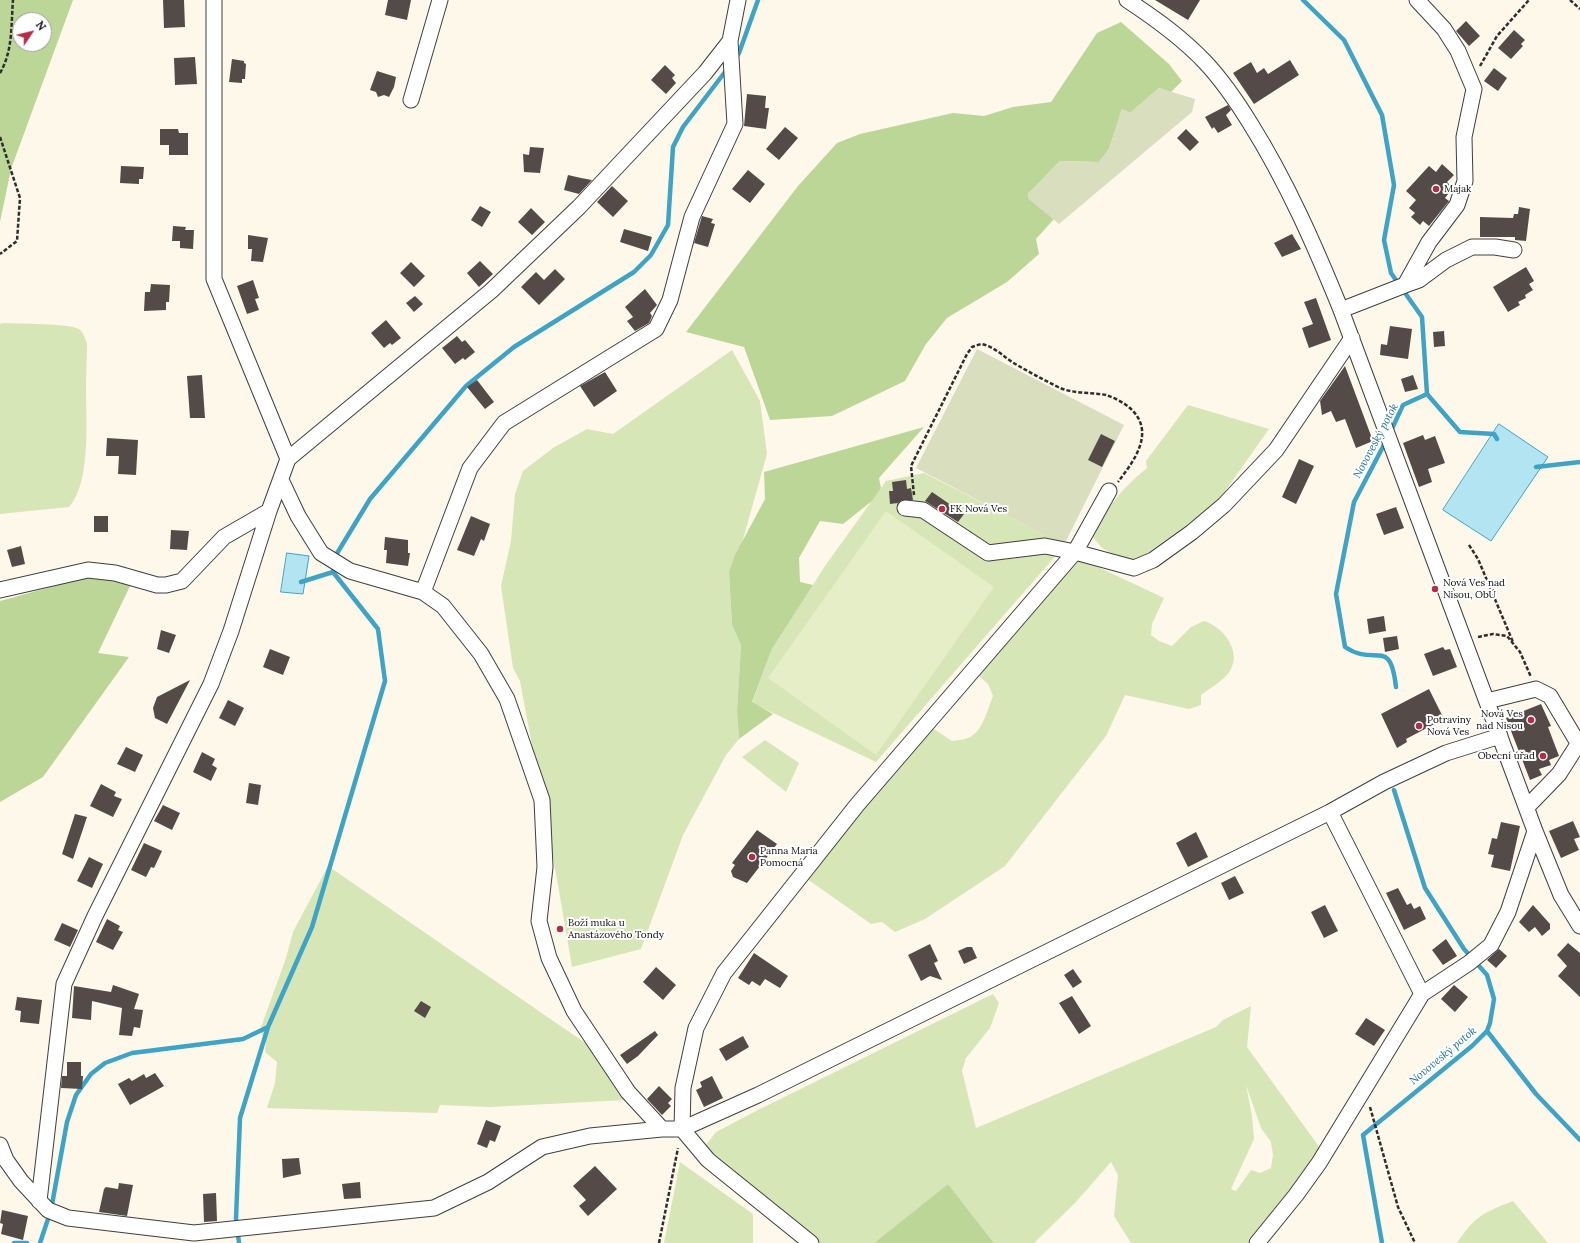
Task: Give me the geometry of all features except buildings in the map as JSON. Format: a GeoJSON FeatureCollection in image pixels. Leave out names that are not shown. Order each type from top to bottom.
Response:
{"type":"FeatureCollection","features":[{"type":"Feature","properties":{"kind":"street"},"geometry":{"type":"LineString","coordinates":[[214,0],[214,278],[288,460]]}},
{"type":"Feature","properties":{"kind":"street"},"geometry":{"type":"LineString","coordinates":[[411,100],[440,0]]}},
{"type":"Feature","properties":{"kind":"street"},"geometry":{"type":"LineString","coordinates":[[423,592],[470,468],[504,423],[656,329],[670,300],[692,217],[736,124],[731,48],[738,0]]}},
{"type":"Feature","properties":{"kind":"street"},"geometry":{"type":"LineString","coordinates":[[1127,0],[1171,30],[1206,63],[1238,104],[1280,173],[1310,234],[1352,338],[1535,831],[1561,895],[1580,926]]}},
{"type":"Feature","properties":{"kind":"street"},"geometry":{"type":"LineString","coordinates":[[1405,285],[1429,242],[1457,205],[1461,196],[1465,181],[1464,137],[1474,89],[1458,50],[1444,29],[1417,0]]}},
{"type":"Feature","properties":{"kind":"street"},"geometry":{"type":"LineString","coordinates":[[49,1209],[64,984],[98,908],[211,684],[231,631],[269,511],[288,460],[491,292],[579,207],[705,73],[731,48]]}},
{"type":"Feature","properties":{"kind":"street"},"geometry":{"type":"LineString","coordinates":[[1341,310],[1419,280],[1446,260],[1472,247],[1495,247],[1514,250]]}},
{"type":"Feature","properties":{"kind":"street"},"geometry":{"type":"LineString","coordinates":[[910,508],[923,510],[988,552],[1044,546],[1075,552],[1134,568],[1153,560],[1192,532],[1224,505],[1276,450],[1352,338]]}},
{"type":"Feature","properties":{"kind":"street"},"geometry":{"type":"LineString","coordinates":[[281,480],[298,516],[321,553],[350,570],[423,592],[443,606],[481,654],[507,699],[542,800],[545,867],[539,921],[548,958],[574,1011],[628,1092],[662,1129]]}},
{"type":"Feature","properties":{"kind":"street"},"geometry":{"type":"LineString","coordinates":[[811,1243],[708,1160],[682,1129],[683,1088],[696,1028],[724,973],[857,805],[1075,552],[1109,491]]}},
{"type":"Feature","properties":{"kind":"street"},"geometry":{"type":"LineString","coordinates":[[0,590],[88,570],[115,573],[156,584],[166,585],[182,581],[224,537],[269,511]]}},
{"type":"Feature","properties":{"kind":"street"},"geometry":{"type":"LineString","coordinates":[[1486,701],[1536,689],[1550,696],[1579,742],[1559,774],[1527,807]]}},
{"type":"Feature","properties":{"kind":"street"},"geometry":{"type":"LineString","coordinates":[[0,1145],[6,1160],[21,1181],[49,1209],[68,1218],[194,1233],[434,1208],[488,1182],[542,1147],[590,1136],[662,1129],[682,1129],[758,1095],[1330,812],[1402,773],[1446,753],[1500,736]]}},
{"type":"Feature","properties":{"kind":"street"},"geometry":{"type":"LineString","coordinates":[[1330,812],[1422,994]]}},
{"type":"Feature","properties":{"kind":"street"},"geometry":{"type":"LineString","coordinates":[[1258,1243],[1319,1163],[1422,994],[1474,959],[1491,945],[1508,912],[1535,831]]}},
{"type":"Feature","properties":{"kind":"path"},"geometry":{"type":"LineString","coordinates":[[0,73],[7,61],[11,41],[13,0]]}},
{"type":"Feature","properties":{"kind":"path"},"geometry":{"type":"LineString","coordinates":[[1474,89],[1479,68],[1497,36],[1529,0]]}},
{"type":"Feature","properties":{"kind":"path"},"geometry":{"type":"LineString","coordinates":[[1570,0],[1580,9]]}},
{"type":"Feature","properties":{"kind":"path"},"geometry":{"type":"LineString","coordinates":[[0,137],[20,198],[17,241],[0,254]]}},
{"type":"Feature","properties":{"kind":"path"},"geometry":{"type":"LineString","coordinates":[[910,508],[911,466],[972,346],[981,344],[998,351],[1012,362],[1059,388],[1107,396],[1129,407],[1140,420],[1144,435],[1132,462],[1109,491]]}},
{"type":"Feature","properties":{"kind":"path"},"geometry":{"type":"LineString","coordinates":[[1469,546],[1478,559],[1513,642]]}},
{"type":"Feature","properties":{"kind":"path"},"geometry":{"type":"LineString","coordinates":[[1464,639],[1493,634],[1507,636],[1520,652],[1536,689]]}},
{"type":"Feature","properties":{"kind":"path"},"geometry":{"type":"LineString","coordinates":[[1364,1090],[1380,1138],[1394,1193],[1415,1243]]}},
{"type":"Feature","properties":{"kind":"path"},"geometry":{"type":"LineString","coordinates":[[659,1243],[682,1129]]}},
{"type":"Feature","properties":{"kind":"green space"},"geometry":{"type":"Polygon","coordinates":[[[0,0],[73,0],[11,169],[0,222],[0,0]]]}},
{"type":"Feature","properties":{"kind":"green space"},"geometry":{"type":"Polygon","coordinates":[[[1121,22],[1169,64],[1182,81],[1171,92],[1159,88],[1130,113],[1122,109],[1109,149],[1099,162],[1060,161],[1028,194],[1029,199],[1054,219],[1036,239],[1039,254],[1007,282],[947,318],[926,344],[905,381],[832,416],[770,420],[744,347],[686,332],[798,186],[837,143],[860,134],[953,113],[984,116],[1013,107],[1051,102],[1097,33],[1121,22]]]}},
{"type":"Feature","properties":{"kind":"green space"},"geometry":{"type":"Polygon","coordinates":[[[1159,88],[1195,99],[1192,112],[1059,224],[1029,199],[1028,194],[1060,161],[1099,162],[1109,149],[1122,109],[1130,113],[1159,88]]]}},
{"type":"Feature","properties":{"kind":"green space"},"geometry":{"type":"Polygon","coordinates":[[[0,324],[73,327],[80,330],[87,343],[86,451],[81,483],[76,496],[69,507],[0,514],[0,324]]]}},
{"type":"Feature","properties":{"kind":"green space"},"geometry":{"type":"Polygon","coordinates":[[[977,349],[1124,425],[1064,545],[916,468],[977,349]]]}},
{"type":"Feature","properties":{"kind":"green space"},"geometry":{"type":"Polygon","coordinates":[[[732,350],[760,401],[767,454],[742,543],[729,572],[732,625],[741,645],[737,710],[739,739],[726,755],[683,835],[641,949],[572,967],[520,681],[513,668],[501,586],[511,541],[515,494],[523,471],[553,448],[587,429],[613,434],[732,350]]]}},
{"type":"Feature","properties":{"kind":"green space"},"geometry":{"type":"Polygon","coordinates":[[[1188,405],[1269,429],[1216,504],[1140,558],[1126,562],[1102,548],[1092,536],[1122,491],[1147,468],[1146,461],[1188,405]]]}},
{"type":"Feature","properties":{"kind":"green space"},"geometry":{"type":"Polygon","coordinates":[[[924,427],[879,478],[881,488],[872,501],[843,524],[820,521],[799,558],[800,582],[813,585],[772,649],[752,702],[773,714],[739,739],[737,710],[741,645],[732,625],[729,572],[735,555],[765,499],[764,472],[924,427]]]}},
{"type":"Feature","properties":{"kind":"green space"},"geometry":{"type":"Polygon","coordinates":[[[924,473],[1065,545],[876,762],[752,703],[772,649],[825,566],[886,481],[924,473]]]}},
{"type":"Feature","properties":{"kind":"green space"},"geometry":{"type":"Polygon","coordinates":[[[886,511],[994,587],[876,755],[768,678],[886,511]]]}},
{"type":"Feature","properties":{"kind":"green space"},"geometry":{"type":"Polygon","coordinates":[[[1081,559],[1164,598],[1152,624],[1151,635],[1159,641],[1172,646],[1191,627],[1204,621],[1212,625],[1226,636],[1233,652],[1234,660],[1226,676],[1201,695],[1201,705],[1189,709],[1125,695],[1106,736],[1005,866],[925,919],[895,932],[882,922],[871,924],[803,876],[931,727],[952,741],[968,738],[977,731],[984,720],[993,696],[988,684],[979,676],[1021,623],[1081,559]]]}},
{"type":"Feature","properties":{"kind":"green space"},"geometry":{"type":"Polygon","coordinates":[[[91,576],[131,584],[98,653],[129,657],[43,777],[0,802],[0,601],[91,576]]]}},
{"type":"Feature","properties":{"kind":"green space"},"geometry":{"type":"Polygon","coordinates":[[[765,740],[799,763],[786,792],[742,757],[765,740]]]}},
{"type":"Feature","properties":{"kind":"green space"},"geometry":{"type":"Polygon","coordinates":[[[328,866],[594,1049],[626,1100],[490,1107],[440,1105],[437,1113],[267,1108],[275,1083],[277,1062],[265,1052],[266,1043],[260,1030],[286,958],[293,932],[328,866]]]}},
{"type":"Feature","properties":{"kind":"green space"},"geometry":{"type":"Polygon","coordinates":[[[993,994],[999,1003],[990,1028],[966,1058],[962,1071],[976,1128],[1216,1027],[1223,1020],[1251,1006],[1247,1047],[1320,1148],[1306,1174],[1288,1199],[1269,1222],[1248,1243],[1131,1243],[1114,1216],[1118,1175],[1111,1162],[1075,1203],[1034,1243],[994,1243],[948,1184],[874,1243],[820,1243],[718,1159],[706,1145],[716,1132],[993,994]],[[1246,1085],[1252,1116],[1254,1139],[1231,1189],[1236,1191],[1251,1170],[1260,1173],[1271,1168],[1273,1155],[1271,1142],[1261,1128],[1246,1085]]]}},
{"type":"Feature","properties":{"kind":"green space"},"geometry":{"type":"Polygon","coordinates":[[[680,1162],[753,1214],[753,1243],[664,1243],[680,1162]]]}},
{"type":"Feature","properties":{"kind":"green space"},"geometry":{"type":"Polygon","coordinates":[[[948,1184],[994,1243],[874,1243],[948,1184]]]}},
{"type":"Feature","properties":{"kind":"green space"},"geometry":{"type":"Polygon","coordinates":[[[1513,1201],[1548,1243],[1457,1243],[1470,1226],[1481,1216],[1513,1201]]]}},
{"type":"Feature","properties":{"kind":"water"},"geometry":{"type":"Polygon","coordinates":[[[1499,424],[1548,457],[1491,541],[1443,510],[1499,424]]]}},
{"type":"Feature","properties":{"kind":"water"},"geometry":{"type":"Polygon","coordinates":[[[287,553],[309,556],[303,594],[281,592],[287,553]]]}},
{"type":"Feature","properties":{"kind":"waterway"},"geometry":{"type":"LineString","coordinates":[[735,59],[739,53],[758,0]]}},
{"type":"Feature","properties":{"kind":"waterway","name":"Novoveský potok"},"geometry":{"type":"LineString","coordinates":[[1303,0],[1344,40],[1382,115],[1394,185],[1384,240],[1391,273],[1422,317],[1427,394],[1403,405],[1390,433]]}},
{"type":"Feature","properties":{"kind":"waterway"},"geometry":{"type":"LineString","coordinates":[[40,1243],[51,1210],[67,1122],[76,1095],[91,1074],[105,1063],[132,1053],[243,1039],[268,1027],[312,927],[385,681],[378,629],[333,572],[336,555],[370,499],[466,386],[514,347],[634,272],[651,255],[668,225],[673,147],[683,127],[728,68]]}},
{"type":"Feature","properties":{"kind":"waterway"},"geometry":{"type":"LineString","coordinates":[[1427,394],[1460,432],[1494,434],[1497,439]]}},
{"type":"Feature","properties":{"kind":"waterway","name":"Novoveský potok"},"geometry":{"type":"LineString","coordinates":[[1386,441],[1354,502],[1336,594],[1345,647],[1356,653],[1365,655],[1380,655],[1385,657],[1390,662],[1396,687]]}},
{"type":"Feature","properties":{"kind":"waterway"},"geometry":{"type":"LineString","coordinates":[[1536,467],[1580,462]]}},
{"type":"Feature","properties":{"kind":"waterway"},"geometry":{"type":"LineString","coordinates":[[301,582],[333,572]]}},
{"type":"Feature","properties":{"kind":"waterway","name":"Novoveský potok"},"geometry":{"type":"LineString","coordinates":[[1382,1243],[1363,1135],[1472,1046],[1487,1031],[1490,1023],[1494,999],[1487,975],[1464,949],[1425,888],[1394,790]]}},
{"type":"Feature","properties":{"kind":"waterway"},"geometry":{"type":"LineString","coordinates":[[239,1243],[236,1218],[240,1118],[268,1027]]}},
{"type":"Feature","properties":{"kind":"waterway"},"geometry":{"type":"LineString","coordinates":[[1487,1031],[1536,1094],[1580,1140]]}},
{"type":"Feature","properties":{"kind":"waterway"},"geometry":{"type":"LineString","coordinates":[[14,1243],[27,1243]]}},
{"type":"Feature","properties":{"kind":"place","name":"Majak"},"geometry":{"type":"Point","coordinates":[1436,189]}},
{"type":"Feature","properties":{"kind":"place","name":"FK Nová Ves"},"geometry":{"type":"Point","coordinates":[942,509]}},
{"type":"Feature","properties":{"kind":"place","name":"Nová Ves nad Nisou, ObÚ"},"geometry":{"type":"Point","coordinates":[1435,589]}},
{"type":"Feature","properties":{"kind":"place","name":"Nová Ves nad Nisou"},"geometry":{"type":"Point","coordinates":[1531,720]}},
{"type":"Feature","properties":{"kind":"place","name":"Potraviny Nová Ves"},"geometry":{"type":"Point","coordinates":[1419,726]}},
{"type":"Feature","properties":{"kind":"place","name":"Obecní úřad"},"geometry":{"type":"Point","coordinates":[1543,756]}},
{"type":"Feature","properties":{"kind":"place","name":"Panna Maria Pomocná"},"geometry":{"type":"Point","coordinates":[752,857]}},
{"type":"Feature","properties":{"kind":"place","name":"Boží muka u Anastázového Tondy"},"geometry":{"type":"Point","coordinates":[560,929]}}]}
